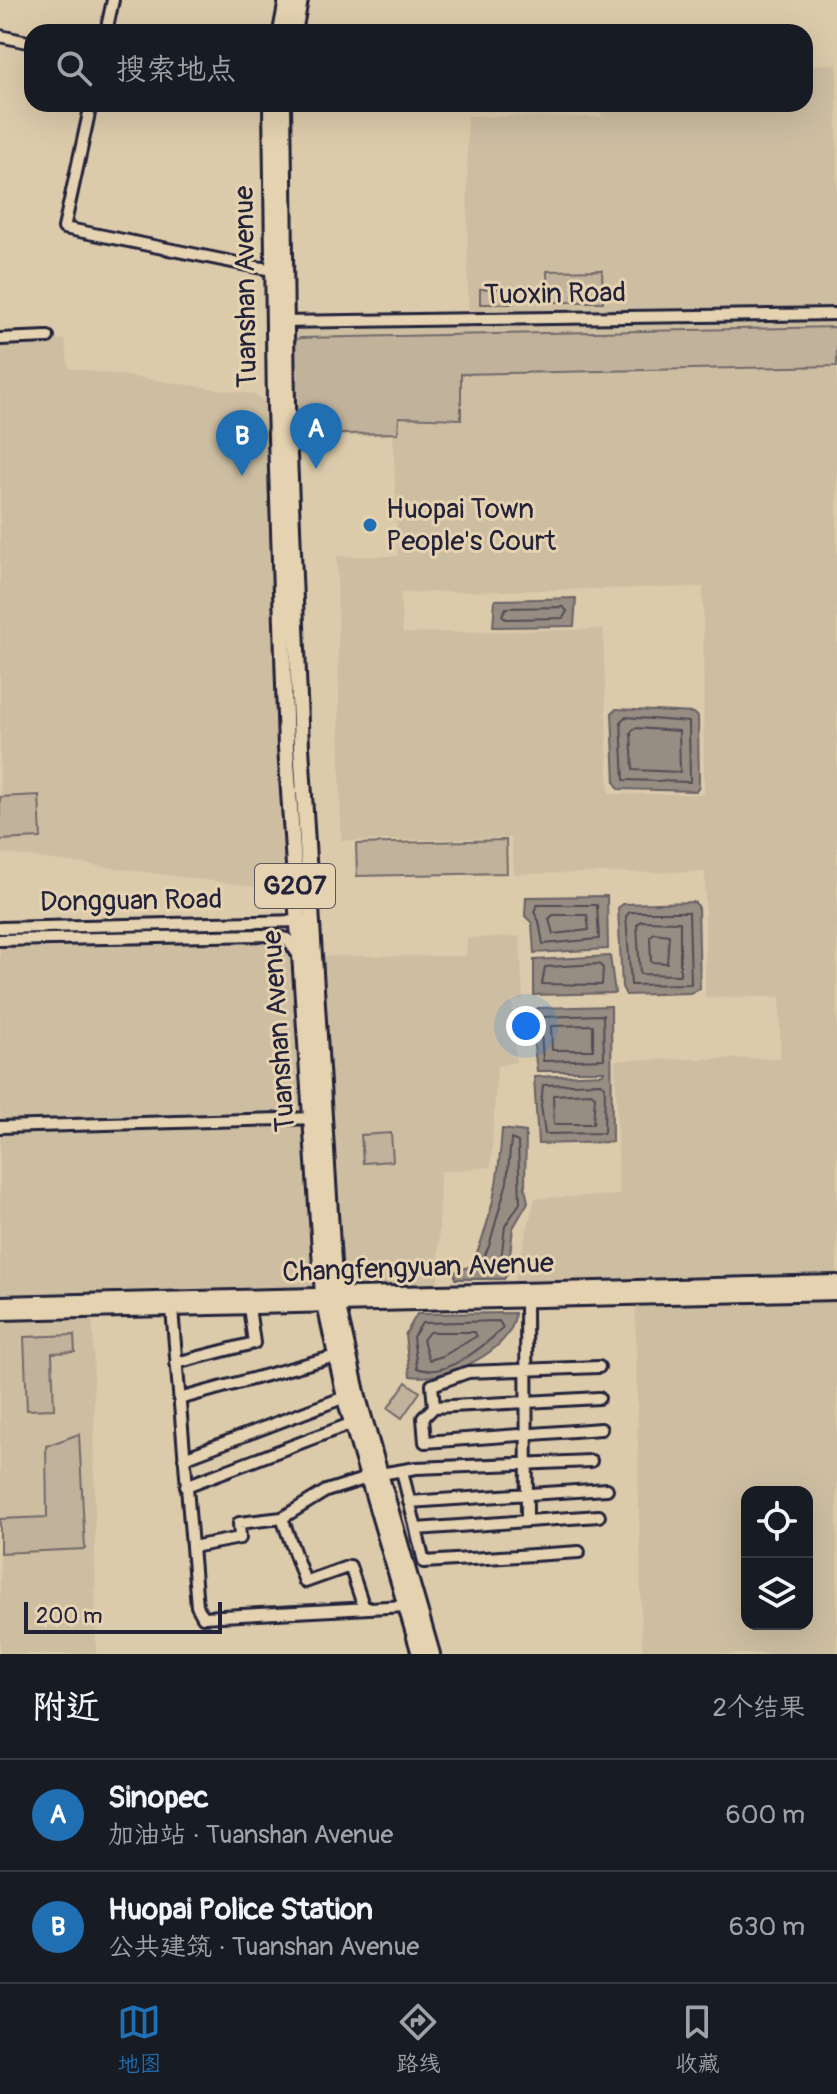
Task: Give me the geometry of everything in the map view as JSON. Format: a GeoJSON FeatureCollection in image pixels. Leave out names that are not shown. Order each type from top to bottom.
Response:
{"type":"FeatureCollection","features":[{"type":"Feature","properties":{"kind":"highway"},"geometry":{"type":"LineString","coordinates":[[282,24],[287,0]]}},
{"type":"Feature","properties":{"kind":"highway"},"geometry":{"type":"LineString","coordinates":[[296,24],[300,0]]}},
{"type":"Feature","properties":{"kind":"highway","name":"Tuanshan Avenue"},"geometry":{"type":"LineString","coordinates":[[271,112],[272,270],[280,322]]}},
{"type":"Feature","properties":{"kind":"highway","name":"Tuanshan Avenue"},"geometry":{"type":"LineString","coordinates":[[283,112],[280,322],[286,747],[305,921],[330,1300],[336,1356],[345,1397],[405,1562],[432,1654]]}},
{"type":"Feature","properties":{"kind":"highway","name":"Tuanshan Avenue"},"geometry":{"type":"LineString","coordinates":[[305,921],[300,957],[318,1118]]}},
{"type":"Feature","properties":{"kind":"highway","name":"Tuanshan Avenue"},"geometry":{"type":"LineString","coordinates":[[330,1300],[420,1654]]}},
{"type":"Feature","properties":{"kind":"main road","name":"Changfengyuan Avenue"},"geometry":{"type":"LineString","coordinates":[[0,1313],[249,1307],[330,1300],[837,1282]]}},
{"type":"Feature","properties":{"kind":"main road","name":"Changfengyuan Avenue"},"geometry":{"type":"LineString","coordinates":[[0,1303],[526,1301],[837,1293]]}},
{"type":"Feature","properties":{"kind":"street"},"geometry":{"type":"LineString","coordinates":[[108,24],[113,0]]}},
{"type":"Feature","properties":{"kind":"street"},"geometry":{"type":"LineString","coordinates":[[0,36],[24,41]]}},
{"type":"Feature","properties":{"kind":"street"},"geometry":{"type":"LineString","coordinates":[[89,112],[64,228],[272,270]]}},
{"type":"Feature","properties":{"kind":"street","name":"Tuoxin Road"},"geometry":{"type":"LineString","coordinates":[[280,322],[837,314]]}},
{"type":"Feature","properties":{"kind":"street"},"geometry":{"type":"LineString","coordinates":[[0,339],[48,337]]}},
{"type":"Feature","properties":{"kind":"street","name":"Dongguan Road"},"geometry":{"type":"LineString","coordinates":[[0,928],[305,921]]}},
{"type":"Feature","properties":{"kind":"street","name":"Dongguan Road"},"geometry":{"type":"LineString","coordinates":[[0,940],[264,935],[287,939],[300,957]]}},
{"type":"Feature","properties":{"kind":"street"},"geometry":{"type":"LineString","coordinates":[[0,1127],[318,1118]]}},
{"type":"Feature","properties":{"kind":"street"},"geometry":{"type":"LineString","coordinates":[[526,1301],[524,1464],[527,1521]]}},
{"type":"Feature","properties":{"kind":"street"},"geometry":{"type":"LineString","coordinates":[[176,1363],[254,1343],[249,1307]]}},
{"type":"Feature","properties":{"kind":"street"},"geometry":{"type":"LineString","coordinates":[[172,1309],[197,1606],[203,1617],[406,1606]]}},
{"type":"Feature","properties":{"kind":"street"},"geometry":{"type":"LineString","coordinates":[[179,1399],[336,1356]]}},
{"type":"Feature","properties":{"kind":"street"},"geometry":{"type":"LineString","coordinates":[[434,1407],[432,1385],[468,1372],[599,1367]]}},
{"type":"Feature","properties":{"kind":"street"},"geometry":{"type":"LineString","coordinates":[[184,1458],[345,1397]]}},
{"type":"Feature","properties":{"kind":"street"},"geometry":{"type":"LineString","coordinates":[[599,1398],[434,1407],[423,1418],[425,1442],[601,1429]]}},
{"type":"Feature","properties":{"kind":"street"},"geometry":{"type":"LineString","coordinates":[[186,1486],[353,1423]]}},
{"type":"Feature","properties":{"kind":"street"},"geometry":{"type":"LineString","coordinates":[[192,1547],[240,1538],[239,1523],[282,1518],[326,1491],[374,1475],[591,1461]]}},
{"type":"Feature","properties":{"kind":"street"},"geometry":{"type":"LineString","coordinates":[[402,1471],[424,1562]]}},
{"type":"Feature","properties":{"kind":"street"},"geometry":{"type":"LineString","coordinates":[[409,1502],[607,1489]]}},
{"type":"Feature","properties":{"kind":"street"},"geometry":{"type":"LineString","coordinates":[[416,1529],[599,1516]]}},
{"type":"Feature","properties":{"kind":"street"},"geometry":{"type":"LineString","coordinates":[[282,1518],[305,1582],[350,1566],[364,1608]]}},
{"type":"Feature","properties":{"kind":"street"},"geometry":{"type":"LineString","coordinates":[[405,1562],[579,1552]]}},
{"type":"Feature","properties":{"kind":"shaded area"},"geometry":{"type":"Polygon","coordinates":[[[837,64],[837,1282],[512,1290],[535,1198],[619,1195],[615,1060],[780,1058],[780,997],[705,997],[705,872],[514,874],[511,838],[341,841],[337,556],[398,556],[393,435],[288,439],[286,322],[468,319],[467,116],[601,117],[601,112],[813,112],[813,65],[837,64]],[[703,587],[400,593],[403,633],[603,629],[609,794],[704,794],[703,587]]]}},
{"type":"Feature","properties":{"kind":"shaded area"},"geometry":{"type":"Polygon","coordinates":[[[602,270],[603,302],[548,302],[547,271],[602,270]]]}},
{"type":"Feature","properties":{"kind":"shaded area"},"geometry":{"type":"Polygon","coordinates":[[[510,288],[511,304],[480,304],[480,289],[510,288]]]}},
{"type":"Feature","properties":{"kind":"shaded area"},"geometry":{"type":"Polygon","coordinates":[[[837,327],[837,366],[461,374],[461,419],[399,417],[398,433],[293,435],[290,343],[300,338],[837,327]]]}},
{"type":"Feature","properties":{"kind":"shaded area"},"geometry":{"type":"Polygon","coordinates":[[[48,337],[65,340],[69,368],[253,394],[275,407],[296,892],[0,853],[0,339],[48,337]]]}},
{"type":"Feature","properties":{"kind":"shaded area"},"geometry":{"type":"Polygon","coordinates":[[[39,795],[41,838],[0,840],[0,797],[39,795]]]}},
{"type":"Feature","properties":{"kind":"shaded area"},"geometry":{"type":"Polygon","coordinates":[[[506,840],[507,873],[357,876],[356,844],[506,840]]]}},
{"type":"Feature","properties":{"kind":"shaded area"},"geometry":{"type":"Polygon","coordinates":[[[298,926],[323,1295],[93,1302],[96,1654],[0,1654],[0,933],[298,926]]]}},
{"type":"Feature","properties":{"kind":"shaded area"},"geometry":{"type":"Polygon","coordinates":[[[520,936],[523,999],[512,1001],[516,1062],[497,1066],[491,1167],[440,1172],[438,1292],[335,1294],[314,956],[466,956],[467,938],[520,936]]]}},
{"type":"Feature","properties":{"kind":"shaded area"},"geometry":{"type":"Polygon","coordinates":[[[391,1133],[393,1161],[363,1163],[361,1135],[391,1133]]]}},
{"type":"Feature","properties":{"kind":"shaded area"},"geometry":{"type":"Polygon","coordinates":[[[837,1293],[837,1654],[642,1654],[635,1298],[837,1293]]]}},
{"type":"Feature","properties":{"kind":"shaded area"},"geometry":{"type":"Polygon","coordinates":[[[74,1335],[75,1352],[52,1353],[54,1409],[27,1410],[24,1337],[74,1335]]]}},
{"type":"Feature","properties":{"kind":"shaded area"},"geometry":{"type":"Polygon","coordinates":[[[406,1382],[420,1392],[402,1418],[388,1408],[406,1382]]]}},
{"type":"Feature","properties":{"kind":"shaded area"},"geometry":{"type":"Polygon","coordinates":[[[79,1434],[85,1549],[0,1553],[0,1519],[47,1517],[46,1446],[79,1434]]]}},
{"type":"Feature","properties":{"kind":"water"},"geometry":{"type":"Polygon","coordinates":[[[576,598],[574,626],[493,627],[495,600],[576,598]]]}},
{"type":"Feature","properties":{"kind":"water"},"geometry":{"type":"Polygon","coordinates":[[[616,709],[694,713],[698,717],[699,786],[696,791],[619,789],[615,783],[612,713],[616,709]]]}},
{"type":"Feature","properties":{"kind":"water"},"geometry":{"type":"Polygon","coordinates":[[[607,896],[608,949],[534,953],[532,923],[525,916],[526,897],[607,896]]]}},
{"type":"Feature","properties":{"kind":"water"},"geometry":{"type":"Polygon","coordinates":[[[694,902],[698,906],[700,989],[690,993],[626,995],[622,987],[618,908],[623,904],[694,902]]]}},
{"type":"Feature","properties":{"kind":"water"},"geometry":{"type":"Polygon","coordinates":[[[610,956],[615,993],[534,995],[534,960],[610,956]]]}},
{"type":"Feature","properties":{"kind":"water"},"geometry":{"type":"Polygon","coordinates":[[[611,1006],[612,1142],[538,1144],[534,1077],[603,1074],[604,1071],[537,1071],[530,1015],[538,1008],[611,1006]]]}},
{"type":"Feature","properties":{"kind":"water"},"geometry":{"type":"Polygon","coordinates":[[[502,1129],[526,1132],[525,1188],[528,1202],[513,1228],[508,1273],[504,1279],[455,1279],[455,1272],[471,1266],[484,1233],[496,1182],[502,1129]]]}},
{"type":"Feature","properties":{"kind":"water"},"geometry":{"type":"Polygon","coordinates":[[[515,1313],[512,1327],[490,1352],[457,1369],[424,1377],[410,1376],[405,1335],[417,1314],[515,1313]]]}},
{"type":"Feature","properties":{"kind":"waterway"},"geometry":{"type":"LineString","coordinates":[[391,1479],[439,1654]]}},
{"type":"Feature","properties":{"kind":"place","name":"Sinopec"},"geometry":{"type":"Point","coordinates":[316,469]}},
{"type":"Feature","properties":{"kind":"place","name":"Huopai Police Station"},"geometry":{"type":"Point","coordinates":[242,476]}},
{"type":"Feature","properties":{"kind":"place","name":"Huopai Town People's Court"},"geometry":{"type":"Point","coordinates":[370,525]}}]}
